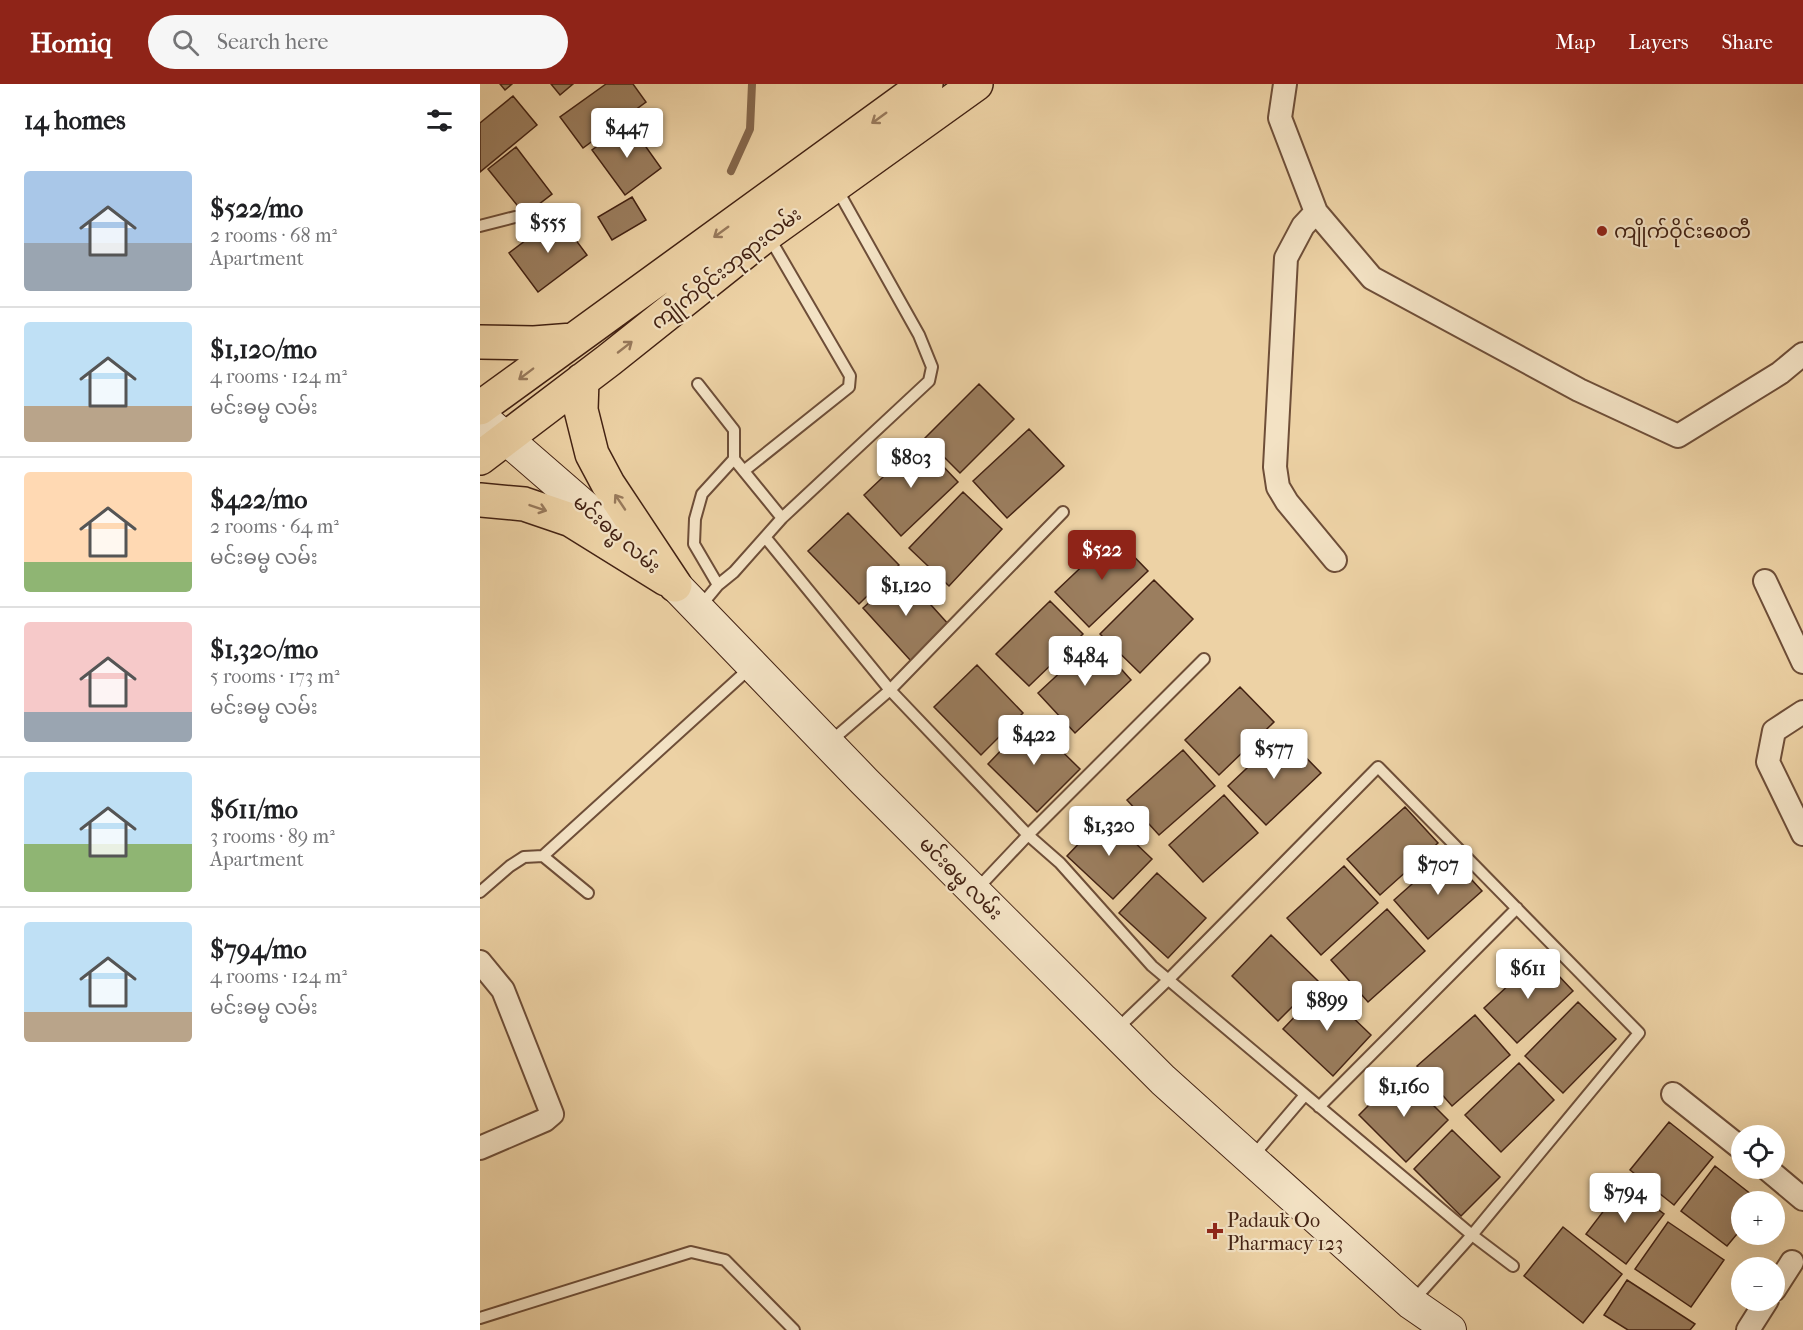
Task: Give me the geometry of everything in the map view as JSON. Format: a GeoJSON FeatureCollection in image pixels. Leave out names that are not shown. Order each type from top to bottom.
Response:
{"type":"FeatureCollection","features":[{"type":"Feature","properties":{"kind":"main road","name":"ကျိုက်ဝိုင်းဘုရားလမ်း"},"geometry":{"type":"LineString","coordinates":[[480,408],[926,84]]}},
{"type":"Feature","properties":{"kind":"main road","name":"ကျိုက်ဝိုင်းဘုရားလမ်း"},"geometry":{"type":"LineString","coordinates":[[480,458],[767,234],[976,84]]}},
{"type":"Feature","properties":{"kind":"main road"},"geometry":{"type":"LineString","coordinates":[[480,342],[534,343],[573,339]]}},
{"type":"Feature","properties":{"kind":"main road"},"geometry":{"type":"LineString","coordinates":[[582,380],[581,410],[592,454],[608,484],[675,585]]}},
{"type":"Feature","properties":{"kind":"main road","name":"မင်းဓမ္မ လမ်း"},"geometry":{"type":"LineString","coordinates":[[480,416],[675,585],[708,596],[753,665],[864,781],[1114,1032],[1163,1080],[1412,1303],[1450,1330]]}},
{"type":"Feature","properties":{"kind":"main road"},"geometry":{"type":"LineString","coordinates":[[480,500],[525,504],[572,520],[675,585]]}},
{"type":"Feature","properties":{"kind":"street"},"geometry":{"type":"LineString","coordinates":[[1285,84],[1280,118],[1316,212],[1372,278],[1579,390],[1678,436],[1780,373],[1803,354]]}},
{"type":"Feature","properties":{"kind":"street"},"geometry":{"type":"LineString","coordinates":[[1316,212],[1303,226],[1286,258],[1275,467],[1278,486],[1287,502],[1335,560]]}},
{"type":"Feature","properties":{"kind":"street"},"geometry":{"type":"LineString","coordinates":[[1765,581],[1803,662]]}},
{"type":"Feature","properties":{"kind":"street"},"geometry":{"type":"LineString","coordinates":[[1803,712],[1774,731],[1768,762],[1803,834]]}},
{"type":"Feature","properties":{"kind":"street"},"geometry":{"type":"LineString","coordinates":[[480,962],[503,990],[552,1114],[545,1120],[480,1148]]}},
{"type":"Feature","properties":{"kind":"street"},"geometry":{"type":"LineString","coordinates":[[1673,1094],[1731,1140]]}},
{"type":"Feature","properties":{"kind":"street"},"geometry":{"type":"LineString","coordinates":[[1779,1179],[1803,1199]]}},
{"type":"Feature","properties":{"kind":"street"},"geometry":{"type":"LineString","coordinates":[[1785,1273],[1792,1262]]}},
{"type":"Feature","properties":{"kind":"street"},"geometry":{"type":"LineString","coordinates":[[1748,1330],[1760,1311]]}},
{"type":"Feature","properties":{"kind":"lane"},"geometry":{"type":"LineString","coordinates":[[698,384],[734,430],[734,459],[702,494],[695,519],[694,544],[708,596],[734,572],[782,518],[929,381],[932,367],[919,335],[836,186]]}},
{"type":"Feature","properties":{"kind":"lane"},"geometry":{"type":"LineString","coordinates":[[480,226],[515,217]]}},
{"type":"Feature","properties":{"kind":"lane"},"geometry":{"type":"LineString","coordinates":[[745,470],[849,387],[850,376],[767,234]]}},
{"type":"Feature","properties":{"kind":"lane"},"geometry":{"type":"LineString","coordinates":[[734,459],[782,518]]}},
{"type":"Feature","properties":{"kind":"lane"},"geometry":{"type":"LineString","coordinates":[[829,743],[890,690],[1063,512]]}},
{"type":"Feature","properties":{"kind":"lane"},"geometry":{"type":"LineString","coordinates":[[765,537],[890,690],[1028,835],[1060,863],[1152,966],[1472,1235],[1513,1266]]}},
{"type":"Feature","properties":{"kind":"lane"},"geometry":{"type":"LineString","coordinates":[[974,891],[1204,659]]}},
{"type":"Feature","properties":{"kind":"lane"},"geometry":{"type":"LineString","coordinates":[[480,892],[524,857],[543,856],[753,665]]}},
{"type":"Feature","properties":{"kind":"lane"},"geometry":{"type":"LineString","coordinates":[[1114,1032],[1378,767],[1639,1033],[1472,1235],[1412,1303]]}},
{"type":"Feature","properties":{"kind":"lane"},"geometry":{"type":"LineString","coordinates":[[543,856],[588,893]]}},
{"type":"Feature","properties":{"kind":"lane"},"geometry":{"type":"LineString","coordinates":[[1319,1107],[1517,908]]}},
{"type":"Feature","properties":{"kind":"lane"},"geometry":{"type":"LineString","coordinates":[[1250,1159],[1305,1095]]}},
{"type":"Feature","properties":{"kind":"lane"},"geometry":{"type":"LineString","coordinates":[[480,1318],[691,1252],[725,1260],[794,1330]]}},
{"type":"Feature","properties":{"kind":"building"},"geometry":{"type":"Polygon","coordinates":[[[500,84],[512,84],[505,90],[500,84]]]}},
{"type":"Feature","properties":{"kind":"building"},"geometry":{"type":"Polygon","coordinates":[[[551,84],[573,84],[560,95],[551,84]]]}},
{"type":"Feature","properties":{"kind":"building"},"geometry":{"type":"Polygon","coordinates":[[[606,84],[633,84],[646,102],[583,148],[560,117],[606,84]]]}},
{"type":"Feature","properties":{"kind":"building"},"geometry":{"type":"Polygon","coordinates":[[[513,96],[537,125],[480,172],[480,123],[513,96]]]}},
{"type":"Feature","properties":{"kind":"building"},"geometry":{"type":"Polygon","coordinates":[[[629,123],[661,168],[625,195],[592,150],[629,123]]]}},
{"type":"Feature","properties":{"kind":"building"},"geometry":{"type":"Polygon","coordinates":[[[516,147],[552,194],[525,215],[488,169],[516,147]]]}},
{"type":"Feature","properties":{"kind":"building"},"geometry":{"type":"Polygon","coordinates":[[[632,197],[646,220],[612,240],[598,217],[632,197]]]}},
{"type":"Feature","properties":{"kind":"building"},"geometry":{"type":"Polygon","coordinates":[[[558,216],[587,255],[538,292],[509,253],[558,216]]]}},
{"type":"Feature","properties":{"kind":"building"},"geometry":{"type":"Polygon","coordinates":[[[979,384],[1014,419],[960,473],[925,438],[979,384]]]}},
{"type":"Feature","properties":{"kind":"building"},"geometry":{"type":"Polygon","coordinates":[[[1029,429],[1064,466],[1007,518],[973,481],[1029,429]]]}},
{"type":"Feature","properties":{"kind":"building"},"geometry":{"type":"Polygon","coordinates":[[[920,442],[958,482],[901,536],[864,495],[920,442]]]}},
{"type":"Feature","properties":{"kind":"building"},"geometry":{"type":"Polygon","coordinates":[[[963,492],[1002,529],[949,586],[909,548],[963,492]]]}},
{"type":"Feature","properties":{"kind":"building"},"geometry":{"type":"Polygon","coordinates":[[[848,513],[899,565],[859,604],[808,551],[848,513]]]}},
{"type":"Feature","properties":{"kind":"building"},"geometry":{"type":"Polygon","coordinates":[[[1114,536],[1148,571],[1089,627],[1055,592],[1114,536]]]}},
{"type":"Feature","properties":{"kind":"building"},"geometry":{"type":"Polygon","coordinates":[[[902,573],[950,626],[911,661],[863,608],[902,573]]]}},
{"type":"Feature","properties":{"kind":"building"},"geometry":{"type":"Polygon","coordinates":[[[1154,580],[1193,619],[1140,673],[1100,634],[1154,580]]]}},
{"type":"Feature","properties":{"kind":"building"},"geometry":{"type":"Polygon","coordinates":[[[1050,601],[1083,634],[1029,686],[996,654],[1050,601]]]}},
{"type":"Feature","properties":{"kind":"building"},"geometry":{"type":"Polygon","coordinates":[[[1095,640],[1131,680],[1075,733],[1038,693],[1095,640]]]}},
{"type":"Feature","properties":{"kind":"building"},"geometry":{"type":"Polygon","coordinates":[[[977,665],[1023,713],[981,755],[934,707],[977,665]]]}},
{"type":"Feature","properties":{"kind":"building"},"geometry":{"type":"Polygon","coordinates":[[[1240,687],[1274,722],[1219,775],[1185,740],[1240,687]]]}},
{"type":"Feature","properties":{"kind":"building"},"geometry":{"type":"Polygon","coordinates":[[[1030,720],[1080,769],[1037,812],[988,764],[1030,720]]]}},
{"type":"Feature","properties":{"kind":"building"},"geometry":{"type":"Polygon","coordinates":[[[1283,734],[1321,773],[1266,825],[1228,786],[1283,734]]]}},
{"type":"Feature","properties":{"kind":"building"},"geometry":{"type":"Polygon","coordinates":[[[1183,750],[1215,786],[1159,835],[1127,800],[1183,750]]]}},
{"type":"Feature","properties":{"kind":"building"},"geometry":{"type":"Polygon","coordinates":[[[1224,795],[1258,833],[1203,882],[1169,845],[1224,795]]]}},
{"type":"Feature","properties":{"kind":"building"},"geometry":{"type":"Polygon","coordinates":[[[1405,807],[1438,843],[1380,895],[1347,859],[1405,807]]]}},
{"type":"Feature","properties":{"kind":"building"},"geometry":{"type":"Polygon","coordinates":[[[1106,815],[1152,859],[1113,899],[1067,856],[1106,815]]]}},
{"type":"Feature","properties":{"kind":"building"},"geometry":{"type":"Polygon","coordinates":[[[1447,853],[1482,891],[1428,939],[1394,900],[1447,853]]]}},
{"type":"Feature","properties":{"kind":"building"},"geometry":{"type":"Polygon","coordinates":[[[1344,866],[1378,903],[1321,955],[1287,918],[1344,866]]]}},
{"type":"Feature","properties":{"kind":"building"},"geometry":{"type":"Polygon","coordinates":[[[1157,873],[1206,918],[1168,958],[1119,913],[1157,873]]]}},
{"type":"Feature","properties":{"kind":"building"},"geometry":{"type":"Polygon","coordinates":[[[1387,909],[1425,951],[1368,1002],[1331,960],[1387,909]]]}},
{"type":"Feature","properties":{"kind":"building"},"geometry":{"type":"Polygon","coordinates":[[[1271,935],[1318,981],[1278,1021],[1232,976],[1271,935]]]}},
{"type":"Feature","properties":{"kind":"building"},"geometry":{"type":"Polygon","coordinates":[[[1540,956],[1573,991],[1517,1043],[1484,1008],[1540,956]]]}},
{"type":"Feature","properties":{"kind":"building"},"geometry":{"type":"Polygon","coordinates":[[[1322,988],[1371,1035],[1333,1076],[1283,1029],[1322,988]]]}},
{"type":"Feature","properties":{"kind":"building"},"geometry":{"type":"Polygon","coordinates":[[[1578,1002],[1616,1039],[1563,1093],[1525,1056],[1578,1002]]]}},
{"type":"Feature","properties":{"kind":"building"},"geometry":{"type":"Polygon","coordinates":[[[1475,1015],[1510,1055],[1452,1106],[1417,1066],[1475,1015]]]}},
{"type":"Feature","properties":{"kind":"building"},"geometry":{"type":"Polygon","coordinates":[[[1519,1063],[1554,1100],[1501,1152],[1465,1115],[1519,1063]]]}},
{"type":"Feature","properties":{"kind":"building"},"geometry":{"type":"Polygon","coordinates":[[[1401,1073],[1448,1120],[1406,1162],[1359,1115],[1401,1073]]]}},
{"type":"Feature","properties":{"kind":"building"},"geometry":{"type":"Polygon","coordinates":[[[1669,1122],[1713,1157],[1674,1205],[1630,1170],[1669,1122]]]}},
{"type":"Feature","properties":{"kind":"building"},"geometry":{"type":"Polygon","coordinates":[[[1452,1130],[1500,1177],[1461,1216],[1414,1169],[1452,1130]]]}},
{"type":"Feature","properties":{"kind":"building"},"geometry":{"type":"Polygon","coordinates":[[[1715,1166],[1747,1191],[1731,1191],[1731,1241],[1727,1246],[1681,1211],[1715,1166]]]}},
{"type":"Feature","properties":{"kind":"building"},"geometry":{"type":"Polygon","coordinates":[[[1624,1184],[1664,1214],[1626,1264],[1586,1234],[1624,1184]]]}},
{"type":"Feature","properties":{"kind":"building"},"geometry":{"type":"Polygon","coordinates":[[[1668,1222],[1724,1260],[1691,1307],[1635,1269],[1668,1222]]]}},
{"type":"Feature","properties":{"kind":"building"},"geometry":{"type":"Polygon","coordinates":[[[1563,1227],[1622,1274],[1583,1323],[1524,1276],[1563,1227]]]}},
{"type":"Feature","properties":{"kind":"building"},"geometry":{"type":"Polygon","coordinates":[[[1627,1280],[1695,1324],[1690,1330],[1628,1330],[1604,1315],[1627,1280]]]}},
{"type":"Feature","properties":{"kind":"waterway"},"geometry":{"type":"LineString","coordinates":[[731,171],[750,129],[752,84]]}},
{"type":"Feature","properties":{"kind":"place","name":"ကျိုက်ဝိုင်းစေတီ"},"geometry":{"type":"Point","coordinates":[1602,231]}},
{"type":"Feature","properties":{"kind":"place","name":"Padauk Oo Pharmacy 123"},"geometry":{"type":"Point","coordinates":[1215,1231]}}]}
